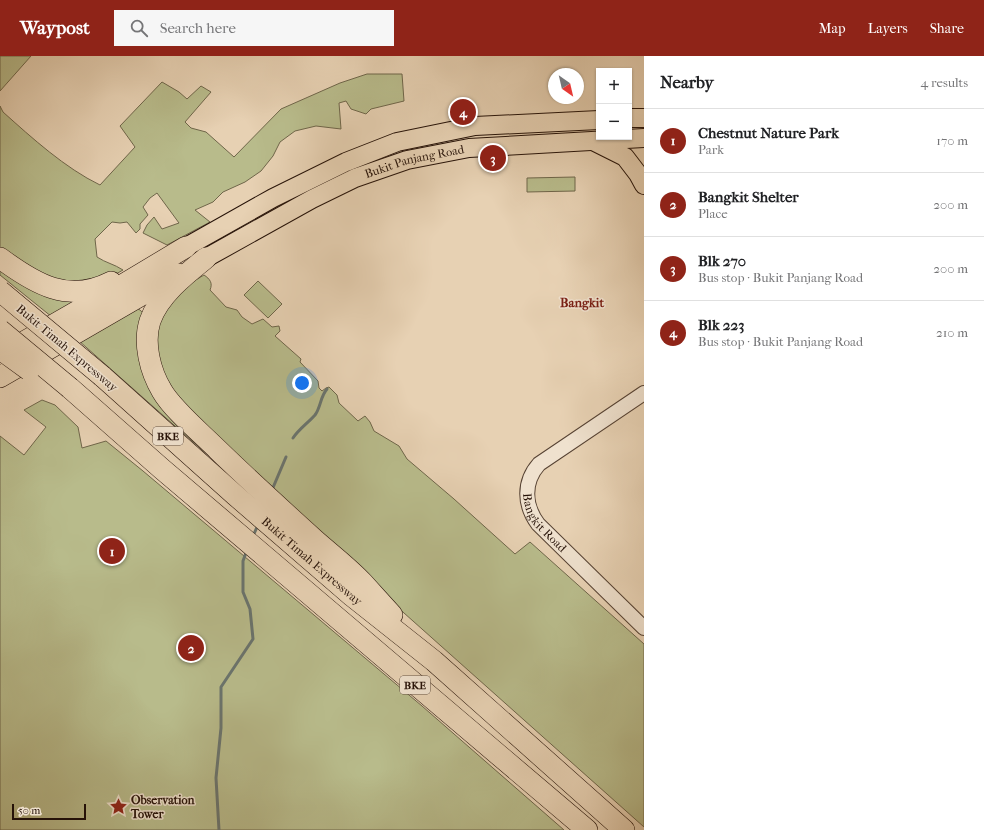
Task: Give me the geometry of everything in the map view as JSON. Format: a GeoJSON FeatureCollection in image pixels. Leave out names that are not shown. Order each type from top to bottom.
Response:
{"type":"FeatureCollection","features":[{"type":"Feature","properties":{"kind":"highway"},"geometry":{"type":"LineString","coordinates":[[0,377],[110,296],[186,247]]}},
{"type":"Feature","properties":{"kind":"highway"},"geometry":{"type":"LineString","coordinates":[[0,258],[22,275],[36,283],[51,288],[70,291],[84,291],[110,296]]}},
{"type":"Feature","properties":{"kind":"highway"},"geometry":{"type":"LineString","coordinates":[[0,356],[110,296],[206,258]]}},
{"type":"Feature","properties":{"kind":"highway"},"geometry":{"type":"LineString","coordinates":[[206,258],[182,278],[167,294],[156,309],[150,321],[147,344],[154,377],[162,392],[174,406],[249,479],[357,589]]}},
{"type":"Feature","properties":{"kind":"highway","name":"Bukit Timah Expressway"},"geometry":{"type":"LineString","coordinates":[[0,291],[102,376],[235,495],[357,589],[434,662],[624,830]]}},
{"type":"Feature","properties":{"kind":"highway"},"geometry":{"type":"LineString","coordinates":[[0,330],[62,389]]}},
{"type":"Feature","properties":{"kind":"highway"},"geometry":{"type":"LineString","coordinates":[[0,350],[62,389]]}},
{"type":"Feature","properties":{"kind":"highway","name":"BKE"},"geometry":{"type":"LineString","coordinates":[[62,389],[96,412],[587,830]]}},
{"type":"Feature","properties":{"kind":"main road"},"geometry":{"type":"LineString","coordinates":[[632,118],[644,118]]}},
{"type":"Feature","properties":{"kind":"main road","name":"Bukit Panjang Road"},"geometry":{"type":"LineString","coordinates":[[186,247],[273,198],[346,162],[397,142],[475,126],[596,120]]}},
{"type":"Feature","properties":{"kind":"main road","name":"Bukit Panjang Road"},"geometry":{"type":"LineString","coordinates":[[206,258],[312,199],[354,178],[408,160],[469,148],[644,138]]}},
{"type":"Feature","properties":{"kind":"main road"},"geometry":{"type":"LineString","coordinates":[[594,141],[625,157],[638,174],[644,185]]}},
{"type":"Feature","properties":{"kind":"street","name":"Bangkit Road"},"geometry":{"type":"LineString","coordinates":[[644,393],[539,464],[532,471],[528,483],[527,495],[528,506],[532,516],[538,524],[644,628]]}},
{"type":"Feature","properties":{"kind":"green space"},"geometry":{"type":"Polygon","coordinates":[[[0,56],[31,56],[0,91],[0,56]]]}},
{"type":"Feature","properties":{"kind":"green space"},"geometry":{"type":"Polygon","coordinates":[[[367,74],[402,74],[404,101],[371,109],[366,114],[351,109],[346,101],[339,103],[341,129],[316,126],[295,131],[280,142],[273,156],[261,171],[245,182],[223,192],[213,202],[195,210],[210,222],[167,245],[143,233],[147,225],[154,217],[162,229],[179,223],[157,193],[150,198],[143,207],[148,215],[140,224],[140,229],[136,233],[127,222],[112,222],[95,239],[97,257],[123,270],[102,282],[44,280],[0,248],[0,106],[3,112],[49,152],[74,170],[100,185],[135,147],[120,126],[162,82],[179,92],[187,99],[201,86],[211,92],[185,122],[191,128],[206,132],[234,157],[281,109],[340,83],[367,74]]]}},
{"type":"Feature","properties":{"kind":"green space"},"geometry":{"type":"Polygon","coordinates":[[[575,177],[575,191],[527,192],[527,178],[575,177]]]}},
{"type":"Feature","properties":{"kind":"green space"},"geometry":{"type":"Polygon","coordinates":[[[0,267],[81,301],[52,317],[0,275],[0,267]]]}},
{"type":"Feature","properties":{"kind":"green space"},"geometry":{"type":"Polygon","coordinates":[[[204,275],[210,281],[210,290],[226,307],[237,310],[242,317],[252,324],[263,319],[272,327],[279,326],[280,331],[275,336],[301,359],[300,362],[318,381],[319,388],[322,391],[329,387],[337,395],[339,403],[358,421],[365,416],[370,422],[374,431],[399,446],[407,459],[515,554],[530,542],[644,644],[644,827],[367,580],[185,409],[157,363],[156,328],[173,299],[194,281],[204,275]]]}},
{"type":"Feature","properties":{"kind":"green space"},"geometry":{"type":"Polygon","coordinates":[[[258,281],[282,304],[268,318],[244,295],[258,281]]]}},
{"type":"Feature","properties":{"kind":"green space"},"geometry":{"type":"Polygon","coordinates":[[[135,306],[147,316],[142,343],[227,472],[78,340],[135,306]]]}},
{"type":"Feature","properties":{"kind":"green space"},"geometry":{"type":"Polygon","coordinates":[[[42,400],[55,405],[78,427],[82,448],[106,441],[422,706],[564,830],[0,830],[0,436],[24,455],[46,427],[24,410],[42,400]]]}},
{"type":"Feature","properties":{"kind":"waterway"},"geometry":{"type":"LineString","coordinates":[[293,438],[315,415],[327,389]]}},
{"type":"Feature","properties":{"kind":"waterway"},"geometry":{"type":"LineString","coordinates":[[272,490],[286,457]]}},
{"type":"Feature","properties":{"kind":"waterway"},"geometry":{"type":"LineString","coordinates":[[253,536],[258,525]]}},
{"type":"Feature","properties":{"kind":"waterway"},"geometry":{"type":"LineString","coordinates":[[219,830],[216,778],[221,728],[221,687],[253,639],[250,609],[243,592],[243,561],[247,550]]}},
{"type":"Feature","properties":{"kind":"place","name":"Blk 223"},"geometry":{"type":"Point","coordinates":[463,112]}},
{"type":"Feature","properties":{"kind":"place","name":"Blk 270"},"geometry":{"type":"Point","coordinates":[493,158]}},
{"type":"Feature","properties":{"kind":"place","name":"Chestnut Nature Park"},"geometry":{"type":"Point","coordinates":[112,551]}},
{"type":"Feature","properties":{"kind":"place","name":"Bangkit Shelter"},"geometry":{"type":"Point","coordinates":[191,648]}},
{"type":"Feature","properties":{"kind":"place","name":"Observation Tower"},"geometry":{"type":"Point","coordinates":[118,807]}},
{"type":"Feature","properties":{"kind":"district","name":"Bangkit"},"geometry":{"type":"Point","coordinates":[582,302]}}]}
